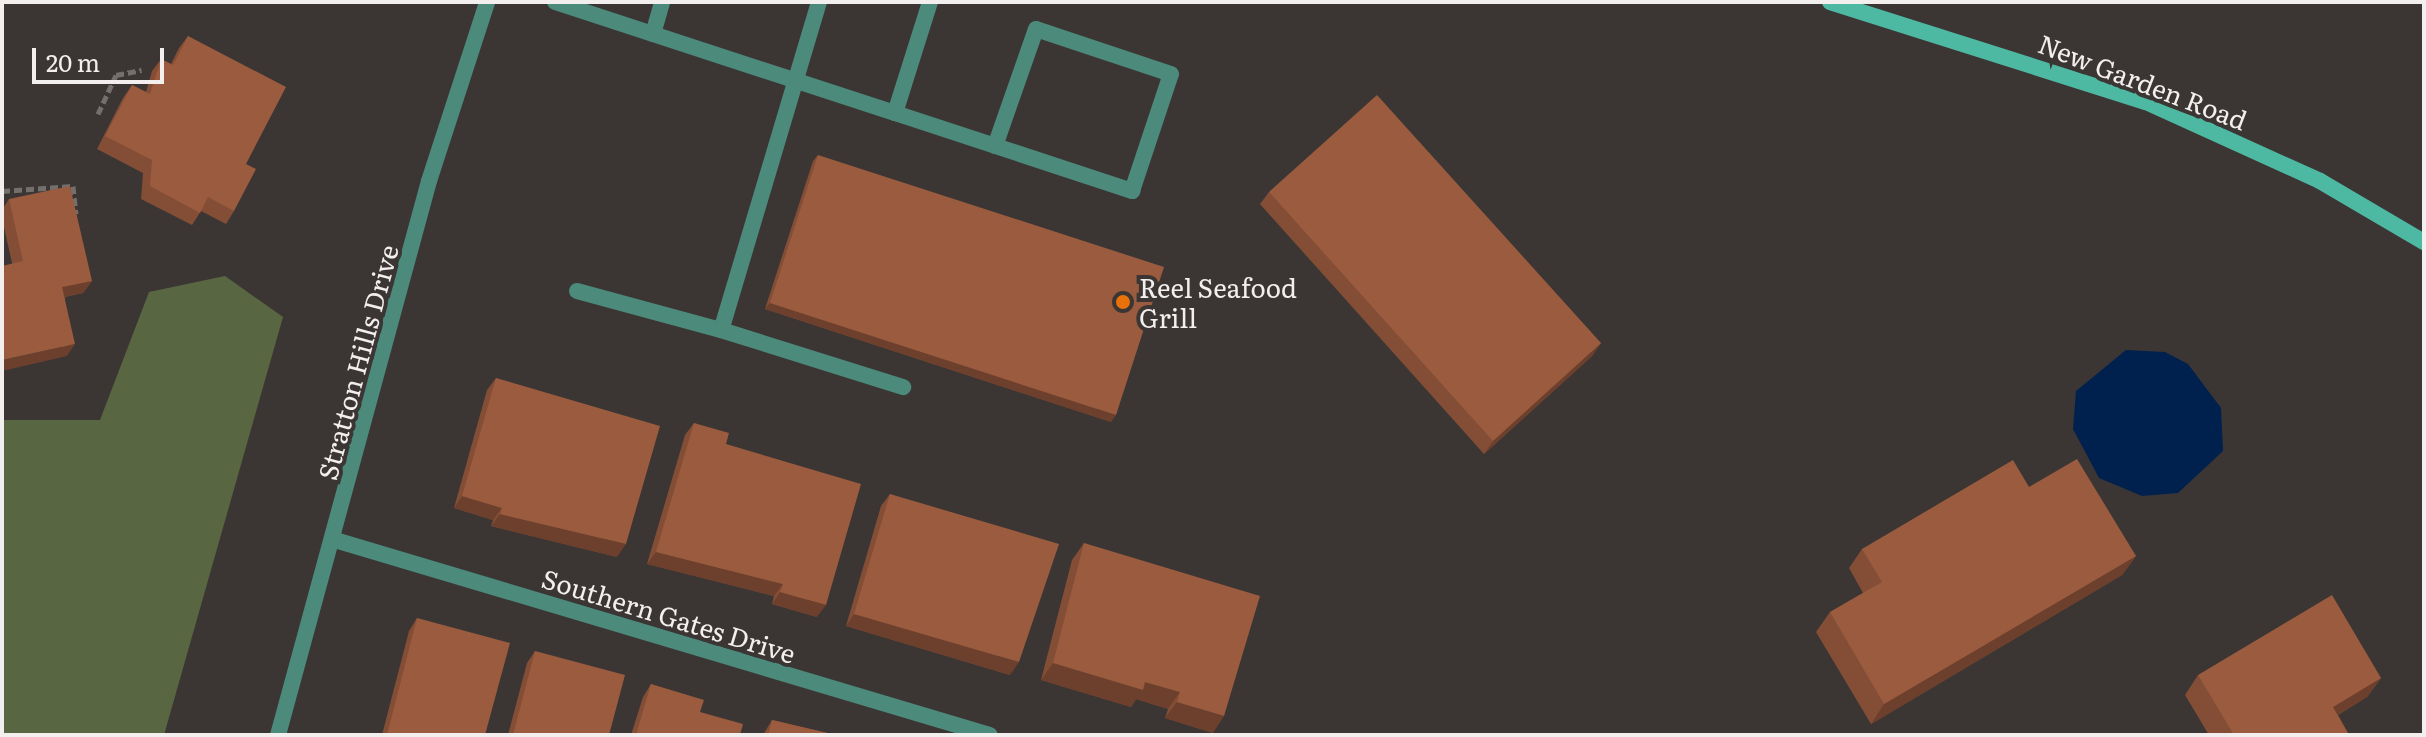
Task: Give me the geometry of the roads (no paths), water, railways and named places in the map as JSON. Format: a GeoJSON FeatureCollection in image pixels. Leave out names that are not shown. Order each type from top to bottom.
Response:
{"type":"FeatureCollection","features":[{"type":"Feature","properties":{"kind":"main road","name":"New Garden Road"},"geometry":{"type":"LineString","coordinates":[[1840,3],[2146,102],[2320,181],[2424,242]]}},
{"type":"Feature","properties":{"kind":"street","name":"Stratton Hills Drive"},"geometry":{"type":"LineString","coordinates":[[278,735],[335,540],[429,181],[487,2]]}},
{"type":"Feature","properties":{"kind":"street"},"geometry":{"type":"LineString","coordinates":[[555,2],[1132,191],[1171,74],[1036,29],[995,146]]}},
{"type":"Feature","properties":{"kind":"street"},"geometry":{"type":"LineString","coordinates":[[653,34],[662,2]]}},
{"type":"Feature","properties":{"kind":"street"},"geometry":{"type":"LineString","coordinates":[[721,330],[800,82],[819,2]]}},
{"type":"Feature","properties":{"kind":"street"},"geometry":{"type":"LineString","coordinates":[[895,113],[930,2]]}},
{"type":"Feature","properties":{"kind":"street"},"geometry":{"type":"LineString","coordinates":[[577,291],[721,330],[903,387]]}},
{"type":"Feature","properties":{"kind":"street","name":"Southern Gates Drive"},"geometry":{"type":"LineString","coordinates":[[335,540],[990,735]]}},
{"type":"Feature","properties":{"kind":"water"},"geometry":{"type":"Polygon","coordinates":[[[2126,350],[2165,352],[2188,364],[2221,408],[2223,451],[2178,493],[2142,496],[2099,478],[2073,429],[2076,391],[2126,350]]]}},
{"type":"Feature","properties":{"kind":"place","name":"Reel Seafood Grill"},"geometry":{"type":"Point","coordinates":[1123,302]}}]}
